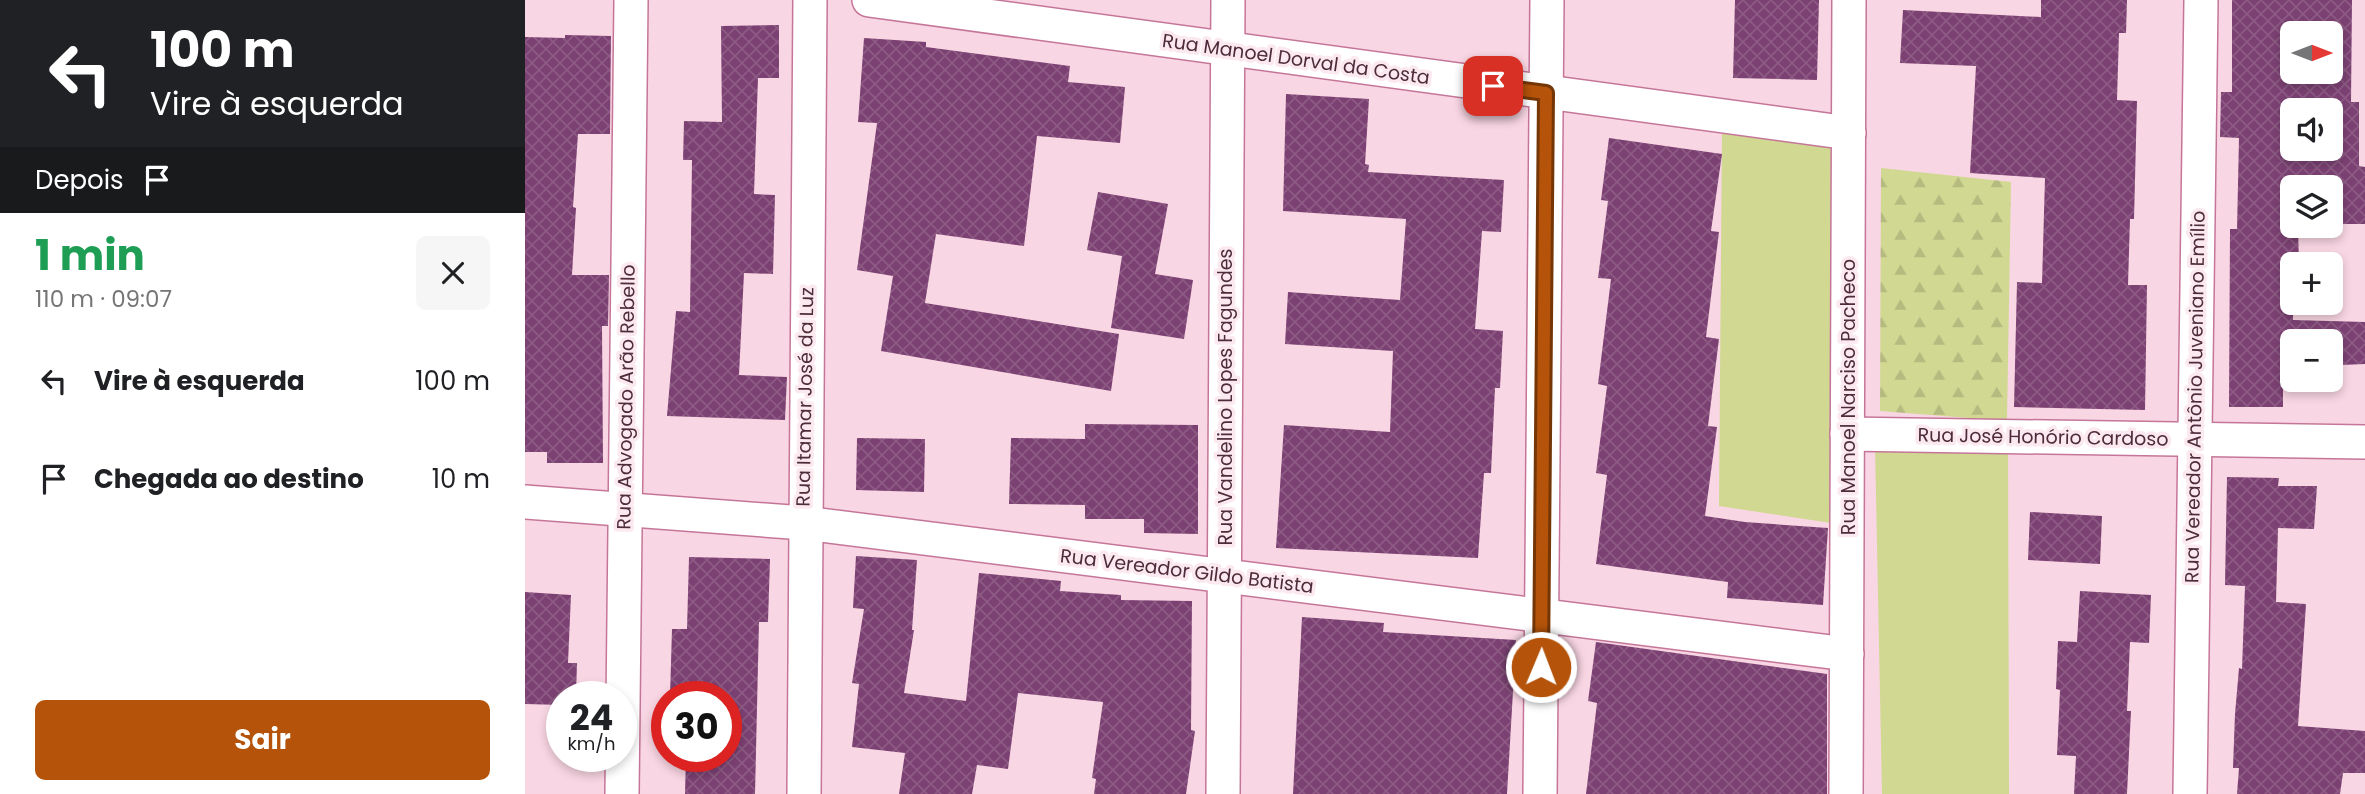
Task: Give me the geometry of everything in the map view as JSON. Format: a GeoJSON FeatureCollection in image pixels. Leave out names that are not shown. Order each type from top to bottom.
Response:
{"type":"FeatureCollection","features":[{"type":"Feature","properties":{"kind":"street","name":"Rua Advogado Arão Rebello"},"geometry":{"type":"LineString","coordinates":[[622,794],[631,0]]}},
{"type":"Feature","properties":{"kind":"street","name":"Rua Itamar José da Luz"},"geometry":{"type":"LineString","coordinates":[[804,794],[810,0]]}},
{"type":"Feature","properties":{"kind":"street","name":"Rua Manoel Dorval da Costa"},"geometry":{"type":"LineString","coordinates":[[869,0],[1849,133]]}},
{"type":"Feature","properties":{"kind":"street","name":"Rua Vandelino Lopes Fagundes"},"geometry":{"type":"LineString","coordinates":[[1223,794],[1228,0]]}},
{"type":"Feature","properties":{"kind":"street"},"geometry":{"type":"LineString","coordinates":[[1540,794],[1547,0]]}},
{"type":"Feature","properties":{"kind":"street","name":"Rua Manoel Narciso Pacheco"},"geometry":{"type":"LineString","coordinates":[[1846,794],[1849,0]]}},
{"type":"Feature","properties":{"kind":"street","name":"Rua Vereador Antônio Juveniano Emílio"},"geometry":{"type":"LineString","coordinates":[[2190,794],[2201,0]]}},
{"type":"Feature","properties":{"kind":"street","name":"Rua José Honório Cardoso"},"geometry":{"type":"LineString","coordinates":[[1847,434],[2365,442]]}},
{"type":"Feature","properties":{"kind":"street","name":"Rua Vereador Gildo Batista"},"geometry":{"type":"LineString","coordinates":[[525,502],[804,523],[1847,654]]}},
{"type":"Feature","properties":{"kind":"green space"},"geometry":{"type":"Polygon","coordinates":[[[1722,128],[1840,141],[1838,524],[1719,506],[1722,128]]]}},
{"type":"Feature","properties":{"kind":"green space"},"geometry":{"type":"Polygon","coordinates":[[[1881,168],[2011,182],[2007,421],[1880,411],[1881,168]]]}},
{"type":"Feature","properties":{"kind":"green space"},"geometry":{"type":"Polygon","coordinates":[[[2008,444],[2009,794],[1882,794],[1875,445],[2008,444]]]}},
{"type":"Feature","properties":{"kind":"building"},"geometry":{"type":"Polygon","coordinates":[[[1735,0],[1819,0],[1817,80],[1733,78],[1735,0]]]}},
{"type":"Feature","properties":{"kind":"building"},"geometry":{"type":"Polygon","coordinates":[[[2041,0],[2127,0],[2126,33],[2119,33],[2117,100],[2137,101],[2134,219],[2130,219],[2128,285],[2147,285],[2145,410],[2014,407],[2017,282],[2042,283],[2045,178],[1970,173],[1976,66],[1900,63],[1903,10],[2041,17],[2041,0]]]}},
{"type":"Feature","properties":{"kind":"building"},"geometry":{"type":"Polygon","coordinates":[[[2232,0],[2352,0],[2351,102],[2359,102],[2359,166],[2365,167],[2365,224],[2343,224],[2343,175],[2280,175],[2280,238],[2298,238],[2299,252],[2280,252],[2280,315],[2293,315],[2293,320],[2365,322],[2365,364],[2343,365],[2343,329],[2280,329],[2280,392],[2283,392],[2283,407],[2229,407],[2230,229],[2237,229],[2239,138],[2220,137],[2221,92],[2232,92],[2232,0]]]}},
{"type":"Feature","properties":{"kind":"building"},"geometry":{"type":"Polygon","coordinates":[[[779,25],[779,78],[758,78],[754,194],[775,195],[773,274],[744,273],[739,375],[787,377],[785,420],[667,416],[676,311],[690,312],[692,160],[683,160],[684,121],[722,122],[721,26],[779,25]]]}},
{"type":"Feature","properties":{"kind":"building"},"geometry":{"type":"Polygon","coordinates":[[[565,35],[611,36],[610,134],[578,134],[573,207],[576,208],[572,275],[609,275],[608,326],[602,326],[603,463],[547,463],[547,452],[525,452],[525,37],[565,38],[565,35]]]}},
{"type":"Feature","properties":{"kind":"building"},"geometry":{"type":"Polygon","coordinates":[[[864,38],[926,42],[926,47],[1070,66],[1068,82],[1125,87],[1120,143],[1037,136],[1024,246],[936,234],[925,303],[1119,334],[1111,391],[881,351],[893,276],[857,270],[877,123],[858,122],[864,38]]]}},
{"type":"Feature","properties":{"kind":"building"},"geometry":{"type":"Polygon","coordinates":[[[1286,94],[1369,99],[1365,164],[1369,165],[1368,172],[1504,180],[1501,232],[1482,231],[1475,329],[1503,331],[1500,388],[1495,388],[1491,473],[1484,473],[1478,558],[1276,548],[1284,425],[1390,432],[1393,351],[1285,344],[1288,292],[1400,300],[1406,219],[1283,211],[1286,94]]]}},
{"type":"Feature","properties":{"kind":"building"},"geometry":{"type":"Polygon","coordinates":[[[1609,138],[1722,154],[1711,231],[1719,232],[1706,337],[1719,339],[1708,426],[1717,427],[1705,516],[1828,528],[1823,605],[1727,598],[1728,582],[1596,564],[1607,475],[1596,473],[1607,386],[1598,384],[1611,279],[1598,278],[1608,201],[1601,200],[1609,138]]]}},
{"type":"Feature","properties":{"kind":"building"},"geometry":{"type":"Polygon","coordinates":[[[1098,192],[1168,204],[1155,274],[1193,280],[1184,339],[1111,328],[1122,256],[1087,250],[1098,192]]]}},
{"type":"Feature","properties":{"kind":"building"},"geometry":{"type":"Polygon","coordinates":[[[1085,424],[1198,425],[1198,534],[1144,533],[1144,519],[1085,519],[1085,505],[1009,504],[1011,438],[1085,439],[1085,424]]]}},
{"type":"Feature","properties":{"kind":"building"},"geometry":{"type":"Polygon","coordinates":[[[857,438],[925,439],[924,492],[856,490],[857,438]]]}},
{"type":"Feature","properties":{"kind":"building"},"geometry":{"type":"Polygon","coordinates":[[[2227,477],[2279,478],[2278,486],[2317,486],[2314,529],[2278,528],[2276,602],[2306,604],[2298,726],[2365,731],[2365,773],[2343,773],[2340,794],[2237,794],[2239,768],[2233,768],[2235,714],[2239,668],[2242,669],[2245,586],[2225,585],[2227,477]]]}},
{"type":"Feature","properties":{"kind":"building"},"geometry":{"type":"Polygon","coordinates":[[[2030,512],[2102,516],[2100,564],[2028,560],[2030,512]]]}},
{"type":"Feature","properties":{"kind":"building"},"geometry":{"type":"Polygon","coordinates":[[[856,556],[917,560],[914,630],[904,693],[966,701],[979,573],[1061,581],[1060,591],[1121,595],[1121,600],[1192,601],[1191,730],[1195,731],[1186,794],[1094,794],[1096,779],[1092,778],[1103,702],[1018,693],[1008,769],[977,765],[972,794],[899,794],[905,753],[852,747],[859,684],[852,683],[864,609],[853,608],[856,556]]]}},
{"type":"Feature","properties":{"kind":"building"},"geometry":{"type":"Polygon","coordinates":[[[689,557],[770,559],[768,622],[759,622],[755,794],[685,794],[686,772],[742,772],[742,681],[670,681],[672,629],[687,629],[689,557]]]}},
{"type":"Feature","properties":{"kind":"building"},"geometry":{"type":"Polygon","coordinates":[[[2080,591],[2151,595],[2149,643],[2130,642],[2127,711],[2131,711],[2127,794],[2074,794],[2076,756],[2057,755],[2060,690],[2056,689],[2058,641],[2077,642],[2080,591]]]}},
{"type":"Feature","properties":{"kind":"building"},"geometry":{"type":"Polygon","coordinates":[[[525,592],[571,595],[568,663],[577,663],[576,681],[546,681],[546,705],[525,704],[525,592]]]}},
{"type":"Feature","properties":{"kind":"building"},"geometry":{"type":"Polygon","coordinates":[[[1302,617],[1384,623],[1383,632],[1516,640],[1507,794],[1293,794],[1302,617]]]}},
{"type":"Feature","properties":{"kind":"building"},"geometry":{"type":"Polygon","coordinates":[[[1596,642],[1827,674],[1827,794],[1586,794],[1597,703],[1588,701],[1596,642]]]}},
{"type":"Feature","properties":{"kind":"route"},"geometry":{"type":"LineString","coordinates":[[1493,86],[1546,93],[1541,667]]}}]}
